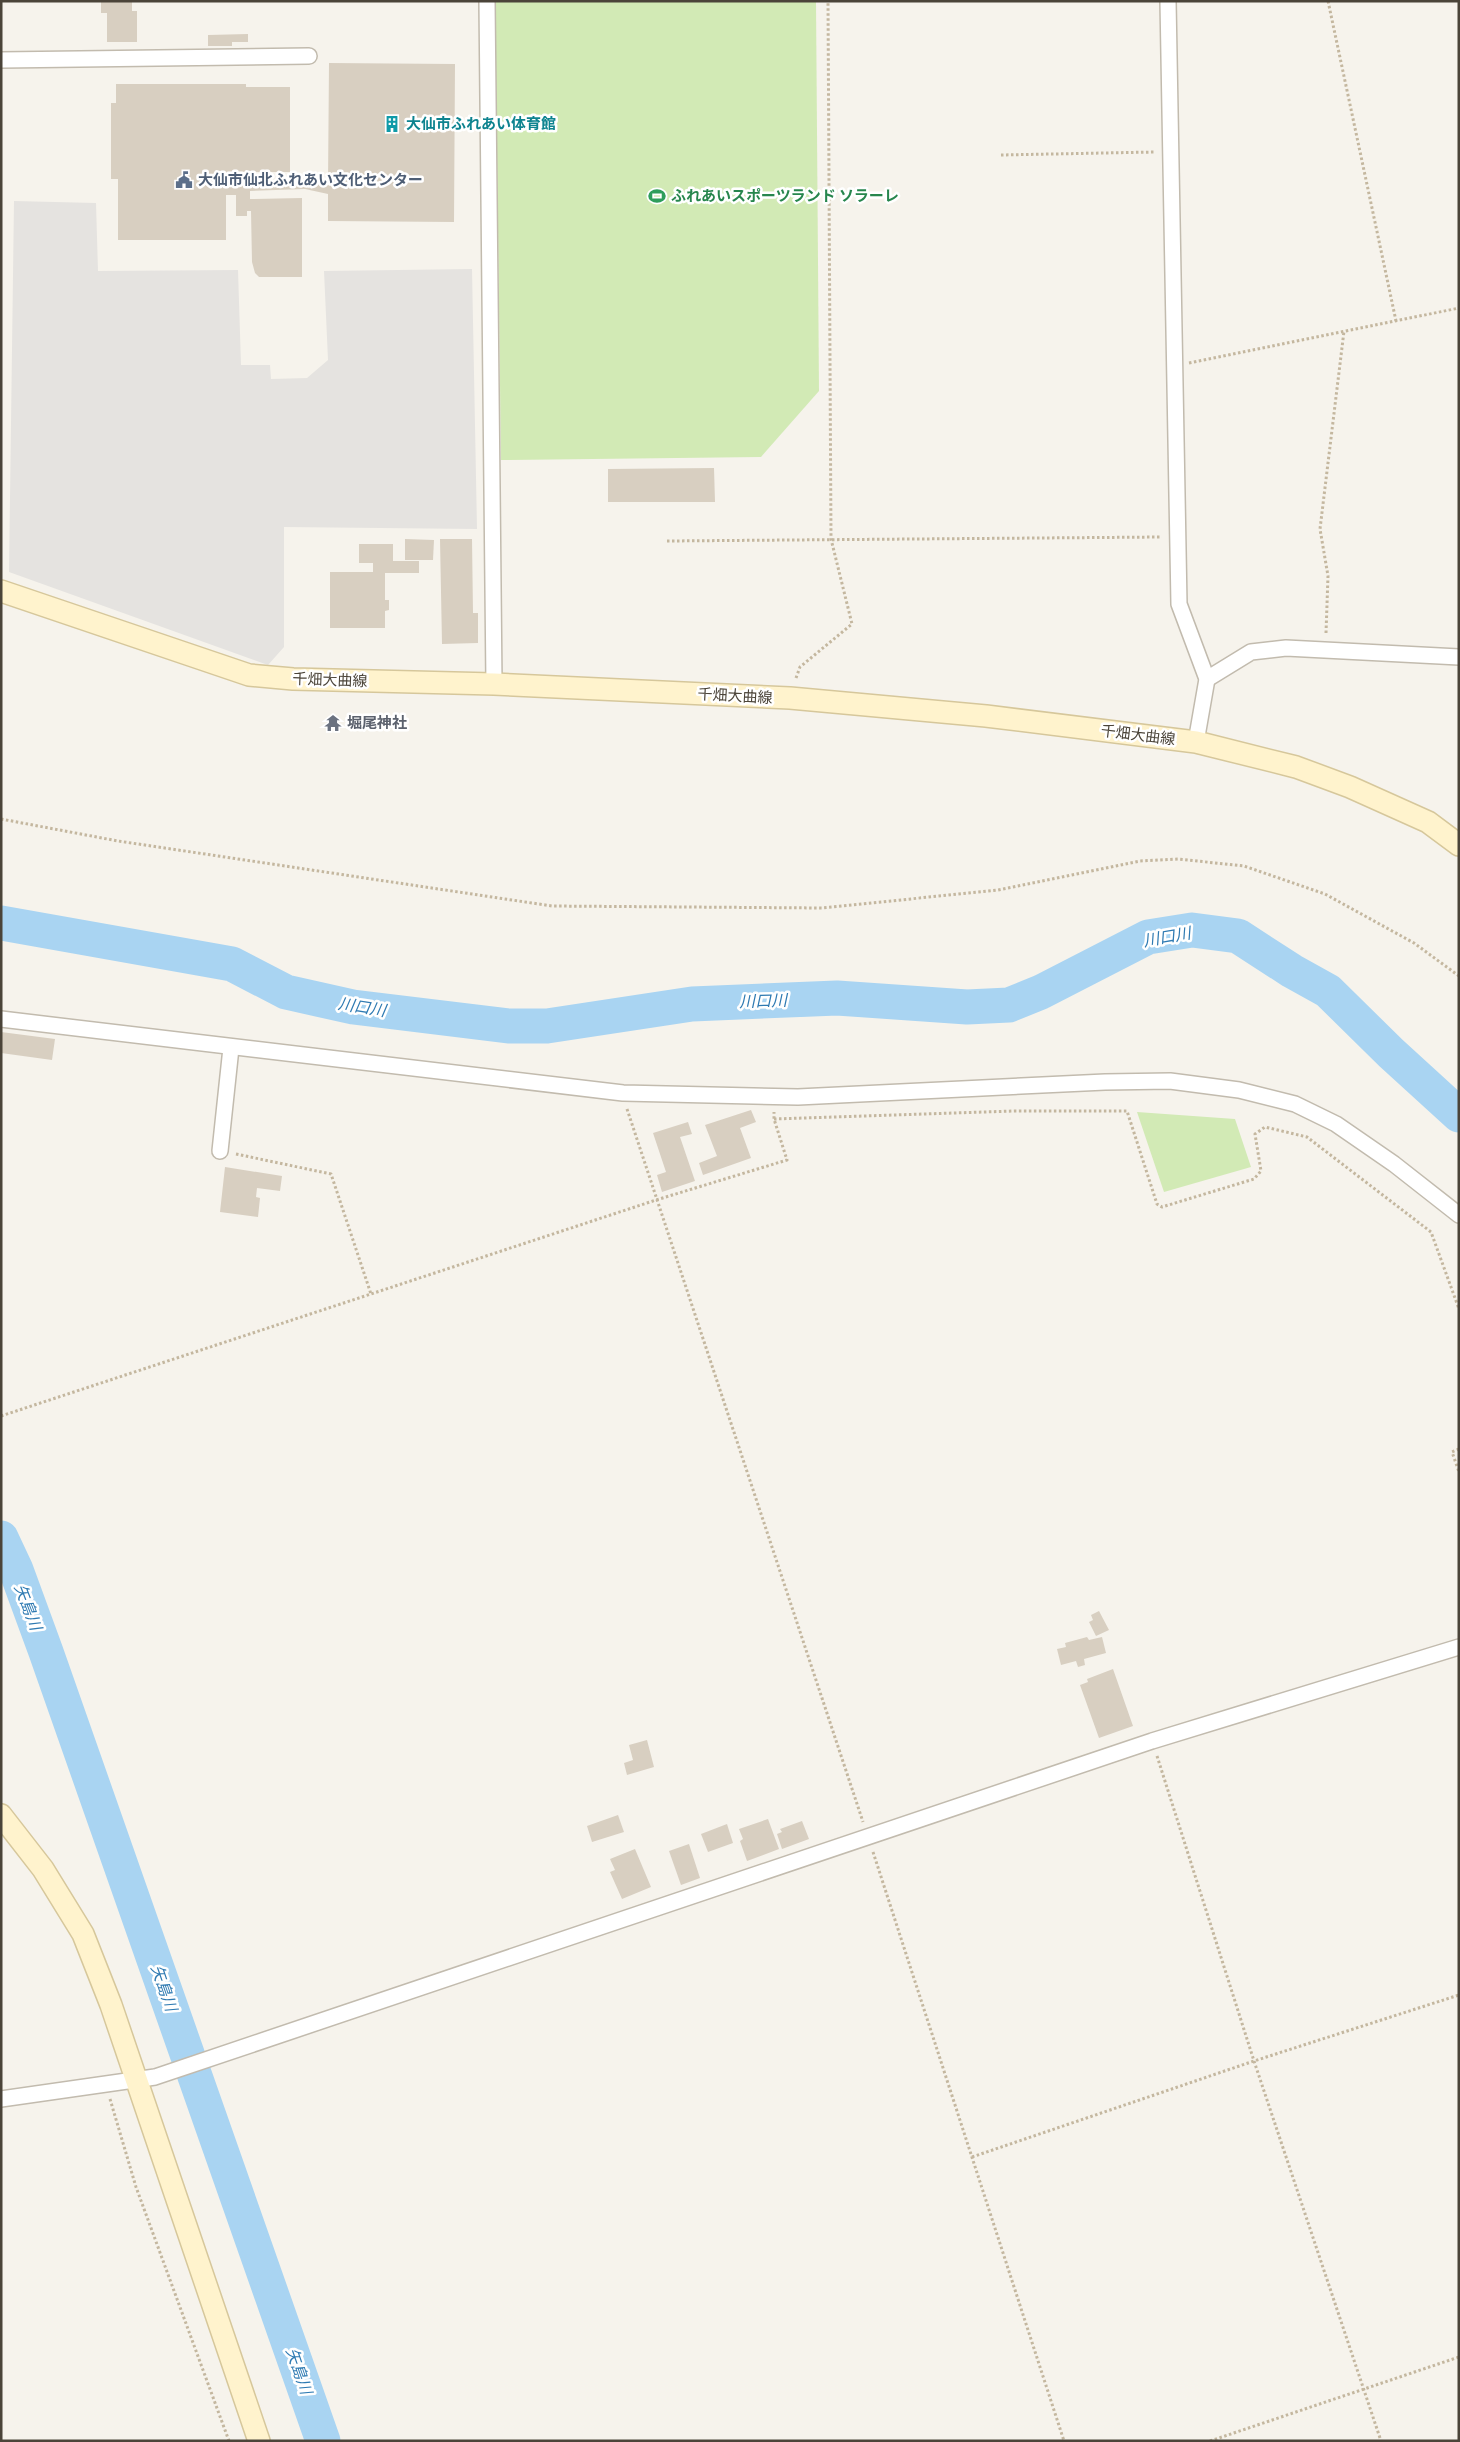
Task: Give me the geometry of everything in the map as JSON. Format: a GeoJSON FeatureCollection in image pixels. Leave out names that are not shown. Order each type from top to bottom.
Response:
{"type":"FeatureCollection","features":[{"type":"Feature","properties":{"kind":"main road","name":"千畑大曲線"},"geometry":{"type":"LineString","coordinates":[[1,592],[249,676],[293,679],[494,684],[790,698],[986,716],[1196,742],[1296,767],[1350,787],[1428,822],[1459,845]]}},
{"type":"Feature","properties":{"kind":"main road"},"geometry":{"type":"LineString","coordinates":[[1,1815],[43,1869],[83,1934],[111,2005],[145,2078],[259,2441]]}},
{"type":"Feature","properties":{"kind":"street"},"geometry":{"type":"LineString","coordinates":[[487,1],[494,684]]}},
{"type":"Feature","properties":{"kind":"street"},"geometry":{"type":"LineString","coordinates":[[1168,1],[1179,604],[1207,679],[1196,742]]}},
{"type":"Feature","properties":{"kind":"street"},"geometry":{"type":"LineString","coordinates":[[1,60],[309,56]]}},
{"type":"Feature","properties":{"kind":"street"},"geometry":{"type":"LineString","coordinates":[[1207,679],[1251,652],[1286,648],[1459,657]]}},
{"type":"Feature","properties":{"kind":"street"},"geometry":{"type":"LineString","coordinates":[[1,1019],[623,1094],[798,1098],[1105,1082],[1170,1082],[1239,1090],[1295,1104],[1336,1124],[1394,1164],[1459,1215]]}},
{"type":"Feature","properties":{"kind":"street"},"geometry":{"type":"LineString","coordinates":[[220,1151],[231,1048]]}},
{"type":"Feature","properties":{"kind":"street"},"geometry":{"type":"LineString","coordinates":[[1,2099],[145,2078],[237,2051],[1152,1741],[1459,1647]]}},
{"type":"Feature","properties":{"kind":"path"},"geometry":{"type":"LineString","coordinates":[[790,698],[800,667],[852,624],[831,539],[828,1]]}},
{"type":"Feature","properties":{"kind":"path"},"geometry":{"type":"LineString","coordinates":[[1328,1],[1396,321]]}},
{"type":"Feature","properties":{"kind":"path"},"geometry":{"type":"LineString","coordinates":[[1001,155],[1170,152]]}},
{"type":"Feature","properties":{"kind":"path"},"geometry":{"type":"LineString","coordinates":[[1174,366],[1459,308]]}},
{"type":"Feature","properties":{"kind":"path"},"geometry":{"type":"LineString","coordinates":[[1326,650],[1328,576],[1320,529],[1344,331]]}},
{"type":"Feature","properties":{"kind":"path"},"geometry":{"type":"LineString","coordinates":[[667,541],[1177,537]]}},
{"type":"Feature","properties":{"kind":"path"},"geometry":{"type":"LineString","coordinates":[[1,819],[118,841],[552,906],[822,908],[998,890],[1140,860],[1178,859],[1244,866],[1325,894],[1414,943],[1459,976]]}},
{"type":"Feature","properties":{"kind":"path"},"geometry":{"type":"LineString","coordinates":[[623,1094],[656,1200],[868,1836],[1064,2441]]}},
{"type":"Feature","properties":{"kind":"path"},"geometry":{"type":"LineString","coordinates":[[1,1416],[656,1200],[787,1160],[774,1119],[774,1096]]}},
{"type":"Feature","properties":{"kind":"path"},"geometry":{"type":"LineString","coordinates":[[774,1119],[1015,1111],[1127,1111],[1157,1204],[1162,1207],[1254,1178],[1261,1171],[1256,1134],[1265,1127],[1307,1137],[1431,1232],[1459,1309]]}},
{"type":"Feature","properties":{"kind":"path"},"geometry":{"type":"LineString","coordinates":[[220,1151],[331,1174],[371,1294]]}},
{"type":"Feature","properties":{"kind":"path"},"geometry":{"type":"LineString","coordinates":[[1459,1449],[1452,1452],[1459,1472]]}},
{"type":"Feature","properties":{"kind":"path"},"geometry":{"type":"LineString","coordinates":[[1152,1741],[1254,2061],[1381,2441]]}},
{"type":"Feature","properties":{"kind":"path"},"geometry":{"type":"LineString","coordinates":[[972,2157],[1254,2061],[1459,1994]]}},
{"type":"Feature","properties":{"kind":"path"},"geometry":{"type":"LineString","coordinates":[[106,2084],[136,2187],[229,2441]]}},
{"type":"Feature","properties":{"kind":"path"},"geometry":{"type":"LineString","coordinates":[[1210,2441],[1459,2357]]}},
{"type":"Feature","properties":{"kind":"green space","name":"ふれあいスポーツランド ソラーレ"},"geometry":{"type":"Polygon","coordinates":[[[495,1],[816,1],[819,391],[761,457],[501,460],[495,1]]]}},
{"type":"Feature","properties":{"kind":"green space"},"geometry":{"type":"Polygon","coordinates":[[[1137,1112],[1235,1119],[1251,1167],[1164,1192],[1137,1112]]]}},
{"type":"Feature","properties":{"kind":"shaded area"},"geometry":{"type":"Polygon","coordinates":[[[14,201],[96,203],[98,271],[238,270],[241,365],[270,365],[271,379],[307,378],[328,360],[324,271],[472,269],[477,529],[284,527],[284,647],[268,665],[9,572],[14,201]]]}},
{"type":"Feature","properties":{"kind":"building"},"geometry":{"type":"Polygon","coordinates":[[[101,1],[132,1],[132,11],[137,11],[137,42],[107,42],[107,13],[101,13],[101,1]]]}},
{"type":"Feature","properties":{"kind":"building"},"geometry":{"type":"Polygon","coordinates":[[[248,34],[248,42],[232,42],[232,46],[208,46],[208,35],[248,34]]]}},
{"type":"Feature","properties":{"kind":"building"},"geometry":{"type":"Polygon","coordinates":[[[329,63],[455,64],[454,222],[328,221],[328,194],[305,189],[250,191],[250,199],[302,198],[302,277],[259,277],[255,273],[252,262],[251,211],[247,211],[247,216],[236,216],[236,195],[226,195],[226,240],[118,240],[118,179],[111,179],[111,103],[116,103],[116,84],[246,84],[246,87],[290,87],[290,172],[250,172],[250,181],[305,180],[328,183],[329,63]]]}},
{"type":"Feature","properties":{"kind":"building"},"geometry":{"type":"Polygon","coordinates":[[[714,468],[715,502],[608,502],[608,469],[714,468]]]}},
{"type":"Feature","properties":{"kind":"building"},"geometry":{"type":"Polygon","coordinates":[[[405,539],[434,540],[433,560],[405,560],[405,539]]]}},
{"type":"Feature","properties":{"kind":"building"},"geometry":{"type":"Polygon","coordinates":[[[440,539],[472,539],[473,613],[478,613],[478,643],[442,644],[440,539]]]}},
{"type":"Feature","properties":{"kind":"building"},"geometry":{"type":"Polygon","coordinates":[[[359,544],[393,544],[393,561],[419,561],[419,573],[385,573],[385,600],[389,600],[389,610],[385,611],[385,628],[330,628],[330,572],[373,572],[373,563],[359,563],[359,544]]]}},
{"type":"Feature","properties":{"kind":"building"},"geometry":{"type":"Polygon","coordinates":[[[1,1032],[55,1039],[52,1060],[1,1053],[1,1032]]]}},
{"type":"Feature","properties":{"kind":"building"},"geometry":{"type":"Polygon","coordinates":[[[751,1110],[756,1122],[740,1128],[751,1158],[703,1175],[699,1163],[717,1156],[705,1125],[751,1110]]]}},
{"type":"Feature","properties":{"kind":"building"},"geometry":{"type":"Polygon","coordinates":[[[688,1122],[692,1134],[680,1137],[695,1181],[662,1192],[657,1175],[666,1172],[653,1133],[688,1122]]]}},
{"type":"Feature","properties":{"kind":"building"},"geometry":{"type":"Polygon","coordinates":[[[225,1167],[282,1176],[280,1191],[257,1188],[256,1197],[260,1198],[258,1217],[220,1212],[225,1167]]]}},
{"type":"Feature","properties":{"kind":"building"},"geometry":{"type":"Polygon","coordinates":[[[1099,1611],[1109,1630],[1096,1636],[1089,1622],[1093,1620],[1091,1615],[1099,1611]]]}},
{"type":"Feature","properties":{"kind":"building"},"geometry":{"type":"Polygon","coordinates":[[[1087,1637],[1089,1640],[1102,1637],[1106,1653],[1084,1659],[1085,1665],[1078,1667],[1076,1661],[1061,1665],[1057,1649],[1066,1647],[1065,1643],[1087,1637]]]}},
{"type":"Feature","properties":{"kind":"building"},"geometry":{"type":"Polygon","coordinates":[[[1113,1669],[1133,1726],[1099,1738],[1080,1685],[1088,1682],[1087,1679],[1113,1669]]]}},
{"type":"Feature","properties":{"kind":"building"},"geometry":{"type":"Polygon","coordinates":[[[647,1740],[654,1767],[627,1775],[624,1763],[633,1760],[629,1745],[647,1740]]]}},
{"type":"Feature","properties":{"kind":"building"},"geometry":{"type":"Polygon","coordinates":[[[618,1815],[624,1832],[592,1842],[587,1826],[618,1815]]]}},
{"type":"Feature","properties":{"kind":"building"},"geometry":{"type":"Polygon","coordinates":[[[768,1819],[779,1849],[747,1861],[740,1841],[743,1839],[739,1829],[768,1819]]]}},
{"type":"Feature","properties":{"kind":"building"},"geometry":{"type":"Polygon","coordinates":[[[802,1821],[809,1839],[782,1849],[777,1834],[782,1832],[780,1829],[802,1821]]]}},
{"type":"Feature","properties":{"kind":"building"},"geometry":{"type":"Polygon","coordinates":[[[727,1824],[733,1843],[708,1852],[701,1834],[727,1824]]]}},
{"type":"Feature","properties":{"kind":"building"},"geometry":{"type":"Polygon","coordinates":[[[689,1844],[700,1878],[681,1885],[669,1851],[689,1844]]]}},
{"type":"Feature","properties":{"kind":"building"},"geometry":{"type":"Polygon","coordinates":[[[635,1849],[651,1887],[622,1899],[610,1872],[615,1870],[610,1859],[635,1849]]]}},
{"type":"Feature","properties":{"kind":"waterway","name":"川口川"},"geometry":{"type":"LineString","coordinates":[[1,923],[232,964],[286,992],[353,1007],[508,1026],[547,1026],[692,1004],[837,998],[967,1007],[1009,1005],[1041,992],[1148,937],[1192,930],[1238,936],[1292,971],[1328,991],[1391,1053],[1459,1115]]}},
{"type":"Feature","properties":{"kind":"waterway","name":"矢島川"},"geometry":{"type":"LineString","coordinates":[[1,1538],[16,1570],[46,1652],[323,2441]]}},
{"type":"Feature","properties":{"kind":"place","name":"大仙市ふれあい体育館"},"geometry":{"type":"Point","coordinates":[392,124]}},
{"type":"Feature","properties":{"kind":"place","name":"大仙市仙北ふれあい文化センター"},"geometry":{"type":"Point","coordinates":[184,180]}},
{"type":"Feature","properties":{"kind":"place","name":"ふれあいスポーツランド ソラーレ"},"geometry":{"type":"Point","coordinates":[657,196]}},
{"type":"Feature","properties":{"kind":"place","name":"堀尾神社"},"geometry":{"type":"Point","coordinates":[333,723]}}]}
